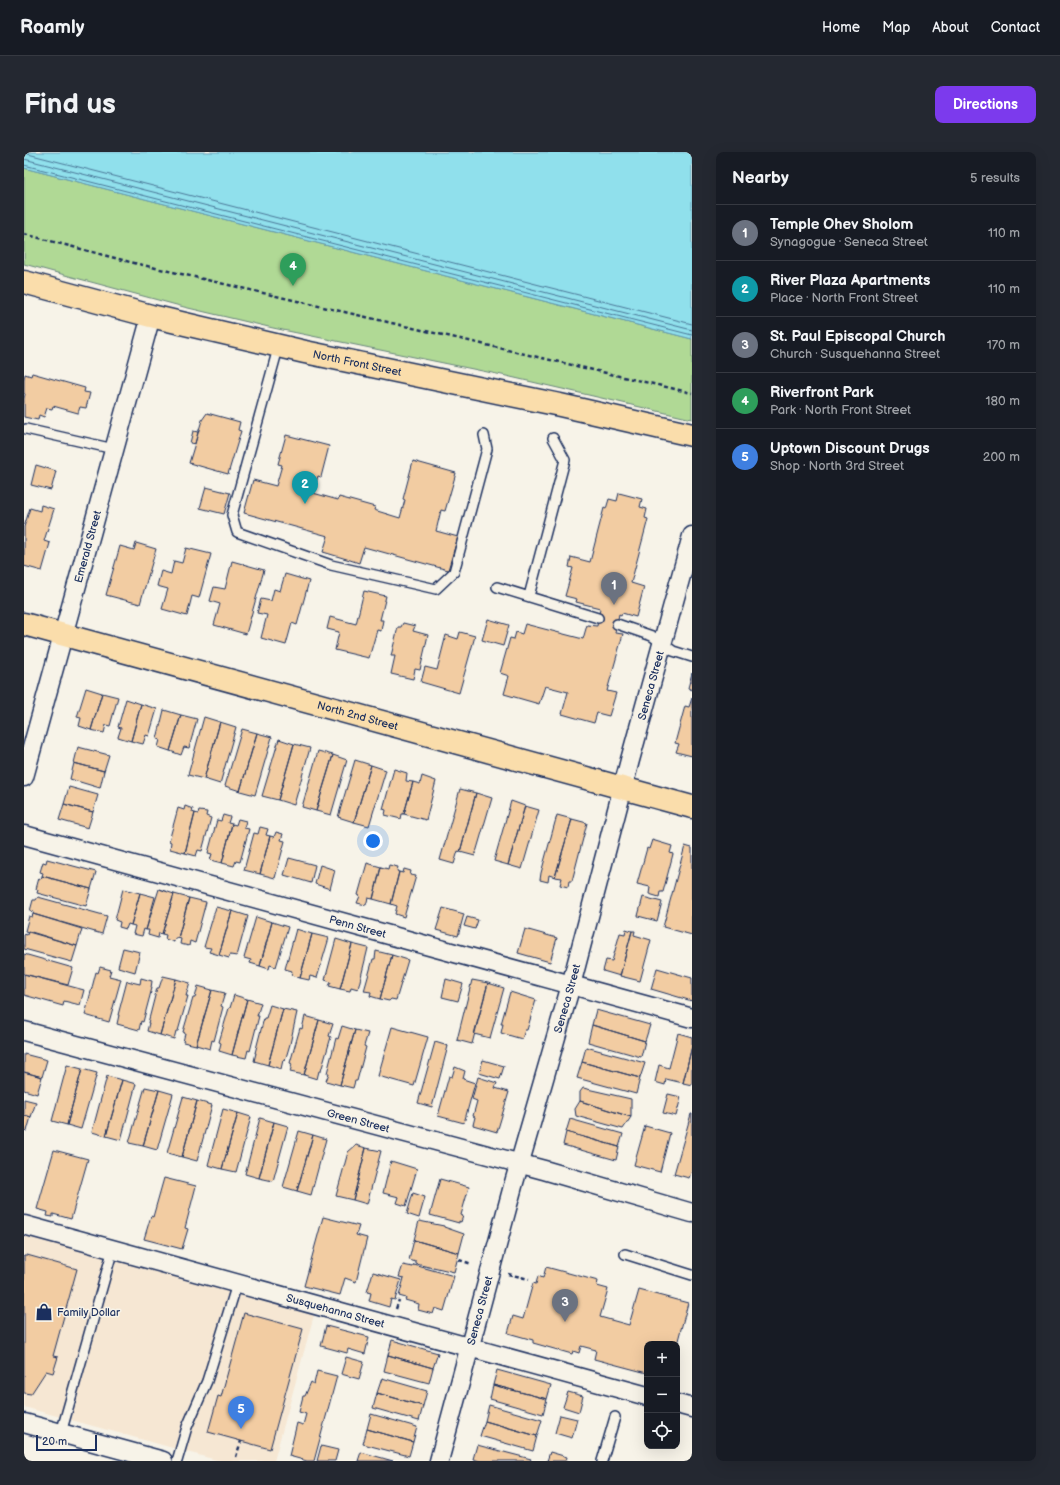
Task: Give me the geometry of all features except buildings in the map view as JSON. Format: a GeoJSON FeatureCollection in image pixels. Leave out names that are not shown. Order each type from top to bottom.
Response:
{"type":"FeatureCollection","features":[{"type":"Feature","properties":{"kind":"main road","name":"North Front Street"},"geometry":{"type":"LineString","coordinates":[[24,282],[151,316],[692,435]]}},
{"type":"Feature","properties":{"kind":"main road","name":"North 2nd Street"},"geometry":{"type":"LineString","coordinates":[[24,624],[692,808]]}},
{"type":"Feature","properties":{"kind":"street","name":"Emerald Street"},"geometry":{"type":"LineString","coordinates":[[24,777],[151,316]]}},
{"type":"Feature","properties":{"kind":"street","name":"Seneca Street"},"geometry":{"type":"LineString","coordinates":[[439,1461],[692,536]]}},
{"type":"Feature","properties":{"kind":"street","name":"Penn Street"},"geometry":{"type":"LineString","coordinates":[[24,835],[692,1018]]}},
{"type":"Feature","properties":{"kind":"street","name":"Green Street"},"geometry":{"type":"LineString","coordinates":[[24,1031],[519,1164],[692,1213]]}},
{"type":"Feature","properties":{"kind":"street","name":"Susquehanna Street"},"geometry":{"type":"LineString","coordinates":[[24,1225],[644,1395]]}},
{"type":"Feature","properties":{"kind":"street"},"geometry":{"type":"LineString","coordinates":[[680,1405],[692,1408]]}},
{"type":"Feature","properties":{"kind":"street"},"geometry":{"type":"LineString","coordinates":[[24,1423],[163,1461]]}},
{"type":"Feature","properties":{"kind":"lane"},"geometry":{"type":"LineString","coordinates":[[279,345],[232,515],[237,532],[331,565],[436,589],[454,572],[487,449],[484,434]]}},
{"type":"Feature","properties":{"kind":"lane"},"geometry":{"type":"LineString","coordinates":[[26,429],[114,449]]}},
{"type":"Feature","properties":{"kind":"lane"},"geometry":{"type":"LineString","coordinates":[[529,596],[565,460],[553,438]]}},
{"type":"Feature","properties":{"kind":"lane"},"geometry":{"type":"LineString","coordinates":[[497,586],[598,618]]}},
{"type":"Feature","properties":{"kind":"lane"},"geometry":{"type":"LineString","coordinates":[[617,624],[652,636],[673,652],[692,657]]}},
{"type":"Feature","properties":{"kind":"lane"},"geometry":{"type":"LineString","coordinates":[[61,1433],[113,1249]]}},
{"type":"Feature","properties":{"kind":"lane"},"geometry":{"type":"LineString","coordinates":[[625,1254],[692,1275]]}},
{"type":"Feature","properties":{"kind":"lane"},"geometry":{"type":"LineString","coordinates":[[176,1461],[182,1442],[207,1381],[237,1284]]}},
{"type":"Feature","properties":{"kind":"lane"},"geometry":{"type":"LineString","coordinates":[[602,1461],[616,1417]]}},
{"type":"Feature","properties":{"kind":"path"},"geometry":{"type":"LineString","coordinates":[[24,234],[138,264],[692,393]]}},
{"type":"Feature","properties":{"kind":"path"},"geometry":{"type":"LineString","coordinates":[[459,1260],[474,1264]]}},
{"type":"Feature","properties":{"kind":"path"},"geometry":{"type":"LineString","coordinates":[[506,1273],[529,1279]]}},
{"type":"Feature","properties":{"kind":"path"},"geometry":{"type":"LineString","coordinates":[[236,1457],[240,1441]]}},
{"type":"Feature","properties":{"kind":"shaded area"},"geometry":{"type":"Polygon","coordinates":[[[24,1232],[314,1315],[274,1461],[220,1461],[24,1407],[24,1232]]]}},
{"type":"Feature","properties":{"kind":"green space"},"geometry":{"type":"Polygon","coordinates":[[[24,168],[692,339],[692,419],[502,375],[273,328],[184,307],[24,264],[24,168]]]}},
{"type":"Feature","properties":{"kind":"water"},"geometry":{"type":"Polygon","coordinates":[[[24,152],[692,152],[692,339],[24,168],[24,152]]]}},
{"type":"Feature","properties":{"kind":"place","name":"Riverfront Park"},"geometry":{"type":"Point","coordinates":[293,286]}},
{"type":"Feature","properties":{"kind":"place","name":"River Plaza Apartments"},"geometry":{"type":"Point","coordinates":[305,504]}},
{"type":"Feature","properties":{"kind":"place","name":"Temple Ohev Sholom"},"geometry":{"type":"Point","coordinates":[614,605]}},
{"type":"Feature","properties":{"kind":"place","name":"Family Dollar"},"geometry":{"type":"Point","coordinates":[44,1312]}},
{"type":"Feature","properties":{"kind":"place","name":"St. Paul Episcopal Church"},"geometry":{"type":"Point","coordinates":[565,1322]}},
{"type":"Feature","properties":{"kind":"place","name":"Uptown Discount Drugs"},"geometry":{"type":"Point","coordinates":[241,1429]}}]}
